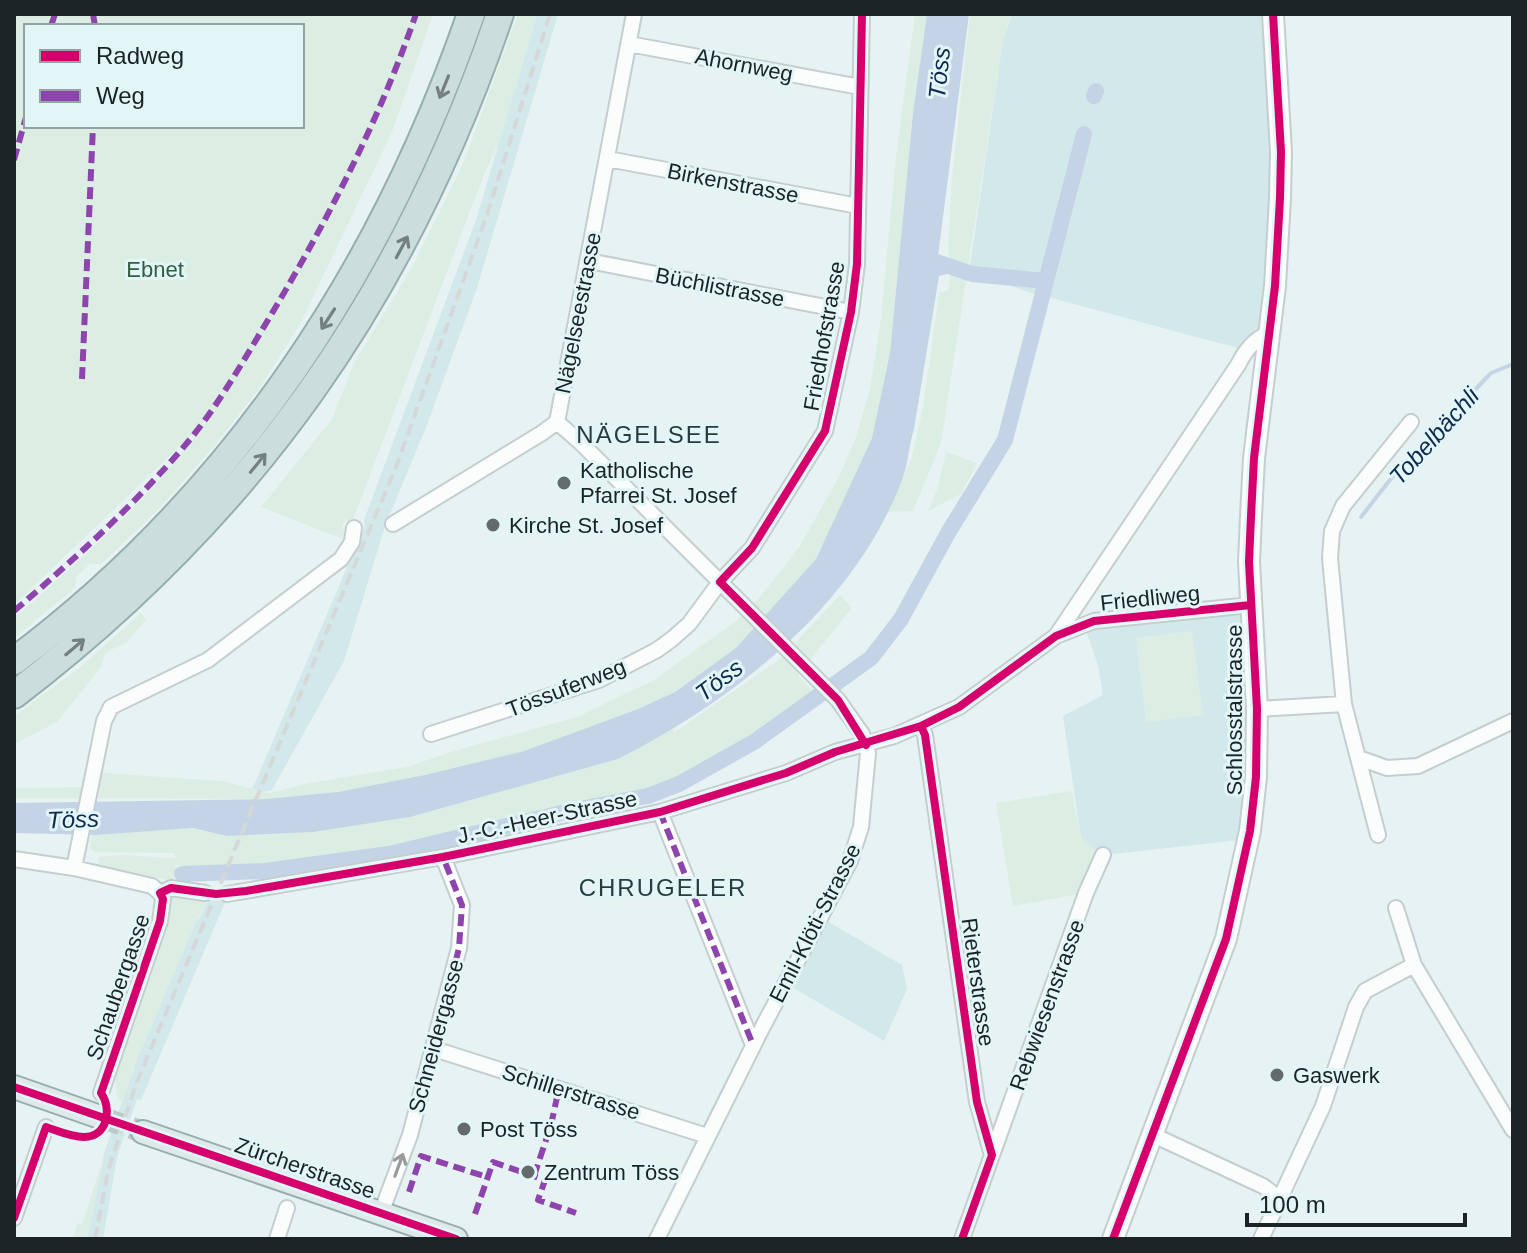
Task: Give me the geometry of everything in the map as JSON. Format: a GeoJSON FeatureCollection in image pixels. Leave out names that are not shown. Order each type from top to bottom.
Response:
{"type":"FeatureCollection","features":[{"type":"Feature","properties":{"kind":"highway"},"geometry":{"type":"LineString","coordinates":[[14,661],[83,605],[166,526],[234,450],[296,368],[351,282],[393,203],[435,110],[471,14]]}},
{"type":"Feature","properties":{"kind":"highway"},"geometry":{"type":"LineString","coordinates":[[14,695],[101,626],[177,554],[246,477],[311,395],[374,296],[412,227],[456,133],[500,14]]}},
{"type":"Feature","properties":{"kind":"main road","name":"Schlosstalstrasse"},"geometry":{"type":"LineString","coordinates":[[1113,1239],[1226,939],[1242,875],[1256,777],[1257,709],[1249,562],[1254,458],[1279,239],[1281,183],[1273,14]]}},
{"type":"Feature","properties":{"kind":"main road"},"geometry":{"type":"LineString","coordinates":[[14,1087],[100,1117]]}},
{"type":"Feature","properties":{"kind":"main road","name":"Zürcherstrasse"},"geometry":{"type":"LineString","coordinates":[[143,1132],[385,1204],[456,1239]]}},
{"type":"Feature","properties":{"kind":"street","name":"Nägelseestrasse"},"geometry":{"type":"LineString","coordinates":[[393,524],[557,422],[634,14]]}},
{"type":"Feature","properties":{"kind":"street","name":"Friedhofstrasse"},"geometry":{"type":"LineString","coordinates":[[720,582],[752,548],[825,431],[851,312],[857,264],[862,14]]}},
{"type":"Feature","properties":{"kind":"street","name":"Ahornweg"},"geometry":{"type":"LineString","coordinates":[[629,44],[860,87]]}},
{"type":"Feature","properties":{"kind":"street","name":"Birkenstrasse"},"geometry":{"type":"LineString","coordinates":[[608,159],[858,206]]}},
{"type":"Feature","properties":{"kind":"street","name":"Büchlistrasse"},"geometry":{"type":"LineString","coordinates":[[589,261],[851,312]]}},
{"type":"Feature","properties":{"kind":"street"},"geometry":{"type":"LineString","coordinates":[[557,422],[838,700],[866,745],[921,726],[959,707],[1056,636],[1238,365],[1245,350],[1256,339],[1270,332]]}},
{"type":"Feature","properties":{"kind":"street"},"geometry":{"type":"LineString","coordinates":[[1378,835],[1344,704],[1330,558],[1332,531],[1343,506],[1411,422]]}},
{"type":"Feature","properties":{"kind":"street"},"geometry":{"type":"LineString","coordinates":[[74,868],[104,721],[111,707],[208,660],[341,559],[352,542],[354,528]]}},
{"type":"Feature","properties":{"kind":"street","name":"Tössuferweg"},"geometry":{"type":"LineString","coordinates":[[431,734],[599,680],[657,650],[689,624],[720,582]]}},
{"type":"Feature","properties":{"kind":"street","name":"Friedliweg"},"geometry":{"type":"LineString","coordinates":[[1056,636],[1094,621],[1251,605]]}},
{"type":"Feature","properties":{"kind":"street"},"geometry":{"type":"LineString","coordinates":[[1257,709],[1344,704]]}},
{"type":"Feature","properties":{"kind":"street"},"geometry":{"type":"LineString","coordinates":[[1359,758],[1387,768],[1418,766],[1513,721]]}},
{"type":"Feature","properties":{"kind":"street","name":"Rieterstrasse"},"geometry":{"type":"LineString","coordinates":[[921,726],[925,735],[977,1102],[992,1155]]}},
{"type":"Feature","properties":{"kind":"street","name":"J.-C.-Heer-Strasse"},"geometry":{"type":"LineString","coordinates":[[227,894],[443,857],[660,812],[786,773],[835,752],[866,745]]}},
{"type":"Feature","properties":{"kind":"street","name":"Emil-Klöti-Strasse"},"geometry":{"type":"LineString","coordinates":[[657,1239],[753,1045],[850,861],[861,827],[868,764],[866,745]]}},
{"type":"Feature","properties":{"kind":"street"},"geometry":{"type":"LineString","coordinates":[[660,812],[753,1045]]}},
{"type":"Feature","properties":{"kind":"street","name":"Rebwiesenstrasse"},"geometry":{"type":"LineString","coordinates":[[992,1155],[1086,893],[1103,855]]}},
{"type":"Feature","properties":{"kind":"street","name":"Schneidergasse"},"geometry":{"type":"LineString","coordinates":[[385,1204],[410,1135],[459,948],[462,905],[443,857]]}},
{"type":"Feature","properties":{"kind":"street"},"geometry":{"type":"LineString","coordinates":[[14,859],[74,868],[152,886],[160,893],[171,888],[205,893]]}},
{"type":"Feature","properties":{"kind":"street","name":"Schaubergasse"},"geometry":{"type":"LineString","coordinates":[[101,1093],[163,910],[160,893]]}},
{"type":"Feature","properties":{"kind":"street"},"geometry":{"type":"LineString","coordinates":[[1396,908],[1414,965],[1513,1130]]}},
{"type":"Feature","properties":{"kind":"street"},"geometry":{"type":"LineString","coordinates":[[1261,1239],[1323,1106],[1356,1007],[1365,991],[1414,965]]}},
{"type":"Feature","properties":{"kind":"street","name":"Schillerstrasse"},"geometry":{"type":"LineString","coordinates":[[434,1049],[707,1136]]}},
{"type":"Feature","properties":{"kind":"street"},"geometry":{"type":"LineString","coordinates":[[14,1218],[46,1127]]}},
{"type":"Feature","properties":{"kind":"street"},"geometry":{"type":"LineString","coordinates":[[1151,1134],[1263,1186],[1280,1199]]}},
{"type":"Feature","properties":{"kind":"street"},"geometry":{"type":"LineString","coordinates":[[962,1239],[992,1155]]}},
{"type":"Feature","properties":{"kind":"street"},"geometry":{"type":"LineString","coordinates":[[277,1239],[287,1208]]}},
{"type":"Feature","properties":{"kind":"shaded area"},"geometry":{"type":"Polygon","coordinates":[[[537,14],[558,14],[477,288],[427,425],[385,526],[344,661],[272,790],[255,793],[252,790],[365,525],[364,520],[476,220],[537,14]]]}},
{"type":"Feature","properties":{"kind":"shaded area"},"geometry":{"type":"Polygon","coordinates":[[[1012,14],[1267,14],[1279,239],[1270,332],[1245,350],[1029,292],[969,272],[1003,40],[1012,14]]]}},
{"type":"Feature","properties":{"kind":"shaded area"},"geometry":{"type":"Polygon","coordinates":[[[1251,605],[1249,839],[1103,855],[1093,849],[1081,838],[1063,716],[1103,695],[1098,665],[1084,625],[1251,605]]]}},
{"type":"Feature","properties":{"kind":"shaded area"},"geometry":{"type":"Polygon","coordinates":[[[226,900],[141,1100],[137,1099],[117,1157],[103,1239],[87,1239],[104,1153],[134,1068],[118,1062],[185,923],[199,919],[208,901],[226,900]]]}},
{"type":"Feature","properties":{"kind":"shaded area"},"geometry":{"type":"Polygon","coordinates":[[[820,917],[902,965],[907,989],[884,1041],[785,983],[820,917]]]}},
{"type":"Feature","properties":{"kind":"green space","name":"Ebnet"},"geometry":{"type":"Polygon","coordinates":[[[14,14],[433,14],[392,132],[300,324],[259,389],[157,511],[101,564],[90,564],[76,577],[75,588],[14,638],[14,618],[93,548],[143,498],[210,417],[14,605],[14,14]]]}},
{"type":"Feature","properties":{"kind":"green space"},"geometry":{"type":"Polygon","coordinates":[[[518,14],[537,14],[500,140],[483,177],[353,520],[344,521],[342,528],[349,534],[343,539],[261,507],[332,419],[354,363],[412,267],[463,164],[518,14]]]}},
{"type":"Feature","properties":{"kind":"green space"},"geometry":{"type":"Polygon","coordinates":[[[915,14],[927,14],[913,113],[890,353],[872,438],[816,559],[736,648],[675,692],[638,709],[524,751],[426,775],[338,792],[265,799],[14,798],[14,788],[90,787],[103,773],[221,781],[270,793],[304,784],[407,767],[577,717],[654,680],[736,621],[760,597],[798,549],[838,479],[856,437],[870,390],[915,14]]]}},
{"type":"Feature","properties":{"kind":"green space"},"geometry":{"type":"Polygon","coordinates":[[[970,14],[1011,14],[1003,40],[941,443],[913,511],[888,512],[911,460],[923,408],[939,293],[948,290],[952,265],[948,251],[952,177],[970,14]]]}},
{"type":"Feature","properties":{"kind":"green space"},"geometry":{"type":"Polygon","coordinates":[[[946,452],[977,463],[961,494],[928,511],[937,490],[946,452]]]}},
{"type":"Feature","properties":{"kind":"green space"},"geometry":{"type":"Polygon","coordinates":[[[840,595],[852,608],[798,675],[813,692],[757,731],[676,780],[629,795],[527,816],[387,852],[231,871],[176,865],[173,881],[99,866],[98,857],[175,858],[175,853],[95,852],[90,849],[92,835],[193,828],[228,836],[313,832],[410,817],[618,759],[672,729],[675,732],[780,659],[840,595]]]}},
{"type":"Feature","properties":{"kind":"green space"},"geometry":{"type":"Polygon","coordinates":[[[141,613],[146,620],[127,642],[105,653],[101,667],[57,722],[14,744],[14,716],[78,669],[141,613]]]}},
{"type":"Feature","properties":{"kind":"green space"},"geometry":{"type":"Polygon","coordinates":[[[1192,631],[1203,715],[1146,722],[1136,638],[1192,631]]]}},
{"type":"Feature","properties":{"kind":"green space"},"geometry":{"type":"Polygon","coordinates":[[[1072,791],[1081,838],[1103,855],[1086,893],[1013,906],[996,803],[1072,791]]]}},
{"type":"Feature","properties":{"kind":"green space"},"geometry":{"type":"Polygon","coordinates":[[[181,893],[209,899],[196,922],[122,1102],[118,1100],[114,1072],[172,896],[181,893]]]}},
{"type":"Feature","properties":{"kind":"green space"},"geometry":{"type":"Polygon","coordinates":[[[105,1153],[87,1239],[73,1239],[77,1223],[82,1224],[105,1153]]]}},
{"type":"Feature","properties":{"kind":"water","name":"Töss"},"geometry":{"type":"Polygon","coordinates":[[[927,14],[969,14],[938,256],[951,265],[951,273],[939,276],[906,466],[900,486],[867,550],[839,588],[774,656],[698,713],[618,759],[410,817],[313,832],[227,836],[193,828],[96,835],[14,833],[14,803],[265,799],[338,792],[524,751],[675,692],[736,648],[816,559],[872,438],[890,353],[913,113],[927,14]]]}},
{"type":"Feature","properties":{"kind":"waterway"},"geometry":{"type":"LineString","coordinates":[[1094,96],[1096,91]]}},
{"type":"Feature","properties":{"kind":"waterway"},"geometry":{"type":"LineString","coordinates":[[182,874],[265,871],[389,854],[648,796],[679,784],[754,742],[871,658],[901,619],[948,533],[1005,440],[1084,134]]}},
{"type":"Feature","properties":{"kind":"waterway"},"geometry":{"type":"LineString","coordinates":[[934,261],[972,274],[1046,281]]}},
{"type":"Feature","properties":{"kind":"waterway","name":"Tobelbächli"},"geometry":{"type":"LineString","coordinates":[[1361,517],[1393,476],[1491,373],[1513,364]]}},
{"type":"Feature","properties":{"kind":"tunnel"},"geometry":{"type":"LineString","coordinates":[[100,1117],[143,1132]]}},
{"type":"Feature","properties":{"kind":"railway"},"geometry":{"type":"LineString","coordinates":[[95,1239],[108,1171],[136,1084],[396,467],[486,218],[550,14]]}},
{"type":"Feature","properties":{"kind":"marked path"},"geometry":{"type":"LineString","coordinates":[[52,24],[55,14]]}},
{"type":"Feature","properties":{"kind":"marked path"},"geometry":{"type":"LineString","coordinates":[[93,14],[95,24]]}},
{"type":"Feature","properties":{"kind":"marked path"},"geometry":{"type":"LineString","coordinates":[[14,611],[151,484],[192,437],[221,396],[287,287],[349,173],[385,95],[416,14]]}},
{"type":"Feature","properties":{"kind":"marked path"},"geometry":{"type":"LineString","coordinates":[[14,160],[24,124]]}},
{"type":"Feature","properties":{"kind":"marked path"},"geometry":{"type":"LineString","coordinates":[[82,379],[93,128]]}},
{"type":"Feature","properties":{"kind":"marked path"},"geometry":{"type":"LineString","coordinates":[[660,812],[753,1045]]}},
{"type":"Feature","properties":{"kind":"marked path"},"geometry":{"type":"LineString","coordinates":[[434,1049],[459,948],[462,905],[443,857]]}},
{"type":"Feature","properties":{"kind":"marked path"},"geometry":{"type":"LineString","coordinates":[[534,1176],[551,1125],[559,1088]]}},
{"type":"Feature","properties":{"kind":"marked path"},"geometry":{"type":"LineString","coordinates":[[409,1192],[421,1156],[487,1177]]}},
{"type":"Feature","properties":{"kind":"marked path"},"geometry":{"type":"LineString","coordinates":[[475,1214],[493,1162],[545,1180],[538,1200],[576,1213]]}},
{"type":"Feature","properties":{"kind":"cycle path"},"geometry":{"type":"LineString","coordinates":[[862,14],[857,264],[851,312],[825,431],[752,548],[720,582],[838,700],[866,745]]}},
{"type":"Feature","properties":{"kind":"cycle path"},"geometry":{"type":"LineString","coordinates":[[1113,1239],[1226,939],[1250,831],[1256,777],[1257,709],[1249,562],[1251,516],[1254,458],[1275,286],[1280,198],[1281,152],[1273,14]]}},
{"type":"Feature","properties":{"kind":"cycle path"},"geometry":{"type":"LineString","coordinates":[[14,1218],[46,1127],[84,1137],[98,1132],[106,1121],[106,1106],[101,1093],[160,921],[163,899],[160,893],[171,888],[216,894],[246,891],[443,857],[660,812],[921,726],[959,707],[1056,636],[1094,621],[1251,605]]}},
{"type":"Feature","properties":{"kind":"cycle path"},"geometry":{"type":"LineString","coordinates":[[921,726],[925,735],[977,1102],[992,1155],[962,1239]]}},
{"type":"Feature","properties":{"kind":"cycle path"},"geometry":{"type":"LineString","coordinates":[[14,1087],[456,1239]]}},
{"type":"Feature","properties":{"kind":"place","name":"Katholische Pfarrei St. Josef"},"geometry":{"type":"Point","coordinates":[564,483]}},
{"type":"Feature","properties":{"kind":"place","name":"Kirche St. Josef"},"geometry":{"type":"Point","coordinates":[493,525]}},
{"type":"Feature","properties":{"kind":"place","name":"Gaswerk"},"geometry":{"type":"Point","coordinates":[1277,1075]}},
{"type":"Feature","properties":{"kind":"place","name":"Post Töss"},"geometry":{"type":"Point","coordinates":[464,1129]}},
{"type":"Feature","properties":{"kind":"place","name":"Zentrum Töss"},"geometry":{"type":"Point","coordinates":[528,1172]}},
{"type":"Feature","properties":{"kind":"district","name":"NÄGELSEE"},"geometry":{"type":"Point","coordinates":[649,434]}},
{"type":"Feature","properties":{"kind":"district","name":"CHRUGELER"},"geometry":{"type":"Point","coordinates":[663,887]}}]}
